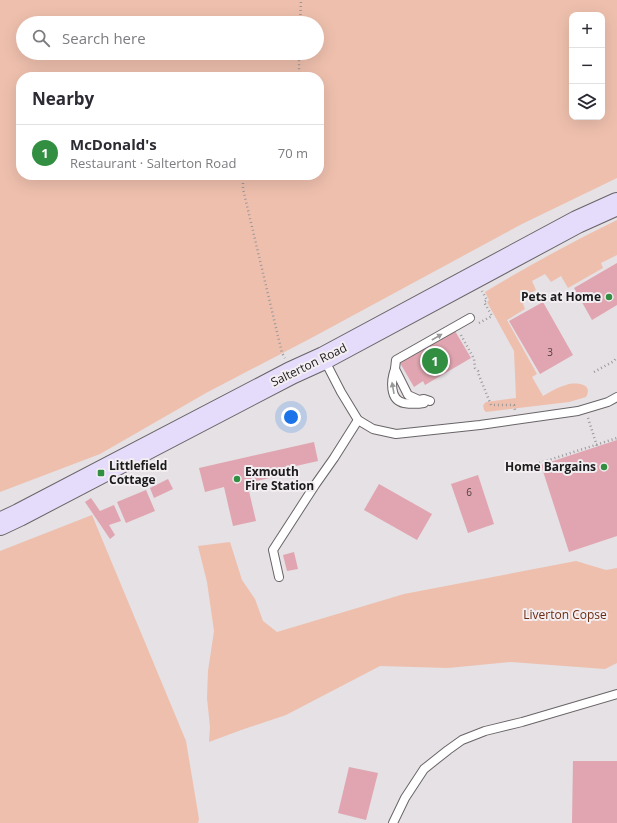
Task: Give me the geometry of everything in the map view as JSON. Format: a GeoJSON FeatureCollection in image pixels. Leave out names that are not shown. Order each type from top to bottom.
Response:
{"type":"FeatureCollection","features":[{"type":"Feature","properties":{"kind":"main road","name":"Salterton Road"},"geometry":{"type":"LineString","coordinates":[[0,524],[291,373],[324,358],[577,222],[617,204]]}},
{"type":"Feature","properties":{"kind":"lane"},"geometry":{"type":"LineString","coordinates":[[395,369],[408,395],[419,400],[424,399],[430,401],[412,404],[402,403],[396,398],[392,387],[392,376],[395,369],[396,360],[470,318]]}},
{"type":"Feature","properties":{"kind":"lane"},"geometry":{"type":"LineString","coordinates":[[324,358],[341,392],[358,420],[373,428],[396,434],[480,425],[578,411],[608,402],[617,397]]}},
{"type":"Feature","properties":{"kind":"lane"},"geometry":{"type":"LineString","coordinates":[[279,577],[273,550],[358,420]]}},
{"type":"Feature","properties":{"kind":"lane"},"geometry":{"type":"LineString","coordinates":[[393,823],[405,798],[424,769],[462,740],[484,732],[617,694]]}},
{"type":"Feature","properties":{"kind":"path"},"geometry":{"type":"LineString","coordinates":[[300,16],[301,0]]}},
{"type":"Feature","properties":{"kind":"path"},"geometry":{"type":"LineString","coordinates":[[299,60],[299,72]]}},
{"type":"Feature","properties":{"kind":"path"},"geometry":{"type":"LineString","coordinates":[[243,180],[243,189],[282,353],[291,373]]}},
{"type":"Feature","properties":{"kind":"path"},"geometry":{"type":"LineString","coordinates":[[476,325],[492,316],[484,302],[487,300],[483,293]]}},
{"type":"Feature","properties":{"kind":"path"},"geometry":{"type":"LineString","coordinates":[[464,331],[459,332],[474,359],[475,368],[478,371],[491,405],[514,406],[515,410]]}},
{"type":"Feature","properties":{"kind":"path"},"geometry":{"type":"LineString","coordinates":[[594,372],[614,361],[616,358]]}},
{"type":"Feature","properties":{"kind":"path"},"geometry":{"type":"LineString","coordinates":[[589,420],[597,445]]}},
{"type":"Feature","properties":{"kind":"path"},"geometry":{"type":"LineString","coordinates":[[524,468],[617,438]]}},
{"type":"Feature","properties":{"kind":"green space"},"geometry":{"type":"Polygon","coordinates":[[[0,0],[617,0],[617,178],[522,224],[206,393],[100,454],[0,492],[0,0]]]}},
{"type":"Feature","properties":{"kind":"green space"},"geometry":{"type":"Polygon","coordinates":[[[617,220],[617,255],[601,263],[603,268],[568,288],[561,276],[551,282],[545,274],[532,281],[536,290],[521,299],[525,309],[507,320],[537,374],[532,377],[543,396],[560,387],[570,384],[578,384],[586,386],[588,389],[586,397],[569,402],[486,412],[483,405],[486,402],[516,398],[514,351],[487,302],[489,300],[485,292],[550,254],[617,220]]]}},
{"type":"Feature","properties":{"kind":"green space"},"geometry":{"type":"Polygon","coordinates":[[[92,515],[186,741],[199,819],[198,823],[0,823],[0,551],[92,515]]]}},
{"type":"Feature","properties":{"kind":"green space","name":"Liverton Copse"},"geometry":{"type":"Polygon","coordinates":[[[230,542],[242,580],[255,599],[263,621],[277,632],[404,594],[576,561],[606,570],[617,568],[617,663],[605,669],[511,662],[448,668],[380,666],[286,715],[209,742],[210,727],[207,698],[208,671],[214,631],[207,582],[198,546],[230,542]]]}},
{"type":"Feature","properties":{"kind":"building"},"geometry":{"type":"Polygon","coordinates":[[[617,263],[617,305],[592,320],[574,288],[617,263]]]}},
{"type":"Feature","properties":{"kind":"building"},"geometry":{"type":"Polygon","coordinates":[[[543,302],[573,355],[540,374],[509,321],[543,302]]]}},
{"type":"Feature","properties":{"kind":"building"},"geometry":{"type":"Polygon","coordinates":[[[455,331],[471,358],[425,385],[423,381],[414,387],[400,363],[455,331]]]}},
{"type":"Feature","properties":{"kind":"building"},"geometry":{"type":"Polygon","coordinates":[[[617,440],[617,536],[569,552],[541,465],[617,440]]]}},
{"type":"Feature","properties":{"kind":"building"},"geometry":{"type":"Polygon","coordinates":[[[314,442],[318,461],[278,470],[279,476],[247,483],[256,521],[233,526],[224,487],[205,492],[199,468],[314,442]]]}},
{"type":"Feature","properties":{"kind":"building"},"geometry":{"type":"Polygon","coordinates":[[[478,475],[494,524],[468,533],[451,484],[478,475]]]}},
{"type":"Feature","properties":{"kind":"building"},"geometry":{"type":"Polygon","coordinates":[[[168,479],[173,489],[154,498],[150,488],[168,479]]]}},
{"type":"Feature","properties":{"kind":"building"},"geometry":{"type":"Polygon","coordinates":[[[379,484],[432,514],[417,540],[364,510],[379,484]]]}},
{"type":"Feature","properties":{"kind":"building"},"geometry":{"type":"Polygon","coordinates":[[[146,490],[155,511],[126,523],[117,502],[146,490]]]}},
{"type":"Feature","properties":{"kind":"building"},"geometry":{"type":"Polygon","coordinates":[[[91,498],[100,511],[114,505],[121,521],[109,525],[115,535],[110,539],[85,502],[91,498]]]}},
{"type":"Feature","properties":{"kind":"building"},"geometry":{"type":"Polygon","coordinates":[[[294,552],[298,569],[287,571],[283,555],[294,552]]]}},
{"type":"Feature","properties":{"kind":"building"},"geometry":{"type":"Polygon","coordinates":[[[573,761],[617,761],[617,823],[572,823],[573,761]]]}},
{"type":"Feature","properties":{"kind":"building"},"geometry":{"type":"Polygon","coordinates":[[[349,767],[378,773],[366,820],[338,813],[349,767]]]}},
{"type":"Feature","properties":{"kind":"place","name":"Pets at Home"},"geometry":{"type":"Point","coordinates":[609,297]}},
{"type":"Feature","properties":{"kind":"place","name":"McDonald's"},"geometry":{"type":"Point","coordinates":[435,361]}},
{"type":"Feature","properties":{"kind":"place","name":"Home Bargains"},"geometry":{"type":"Point","coordinates":[604,467]}},
{"type":"Feature","properties":{"kind":"place","name":"Littlefield Cottage"},"geometry":{"type":"Point","coordinates":[101,473]}},
{"type":"Feature","properties":{"kind":"place","name":"Exmouth Fire Station"},"geometry":{"type":"Point","coordinates":[237,479]}}]}
